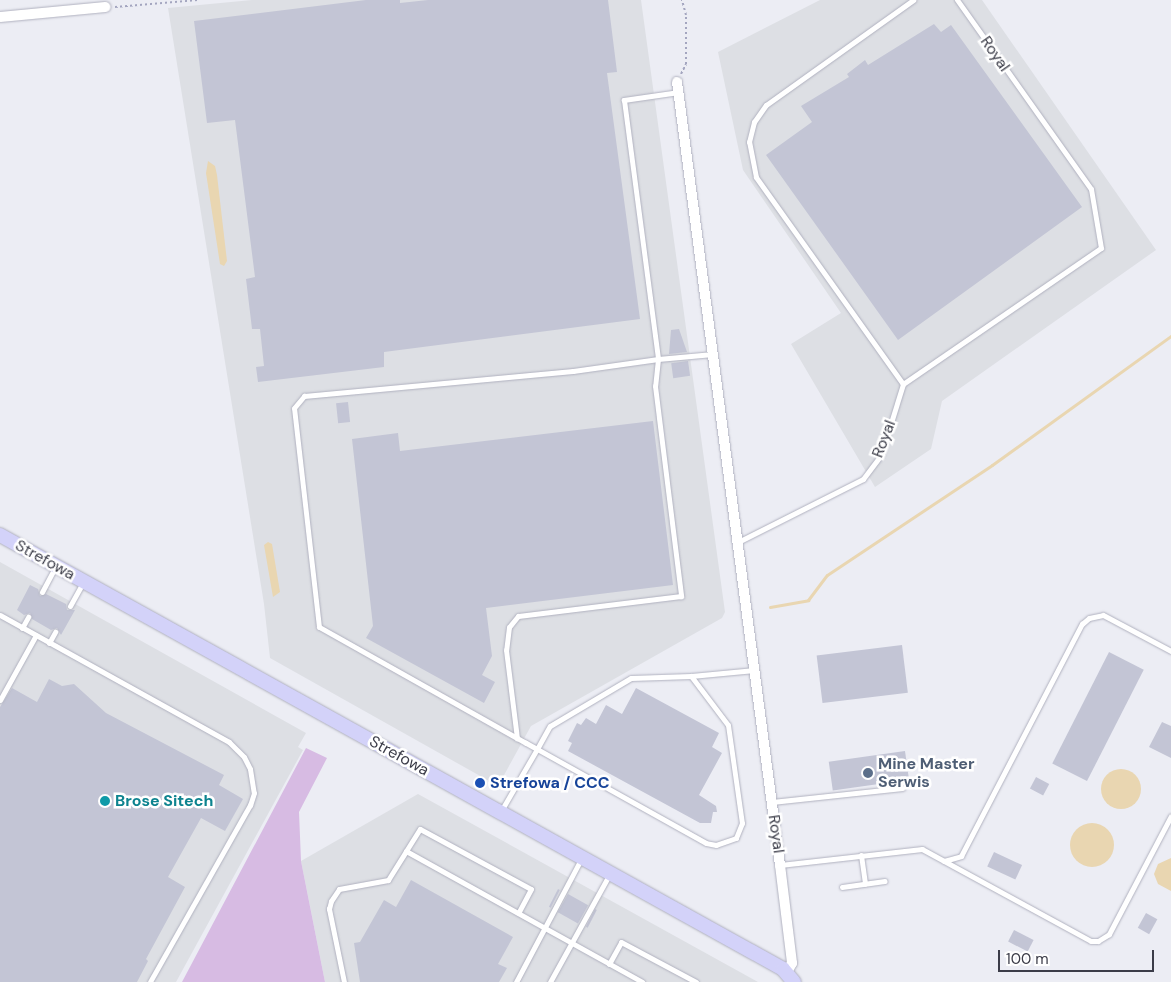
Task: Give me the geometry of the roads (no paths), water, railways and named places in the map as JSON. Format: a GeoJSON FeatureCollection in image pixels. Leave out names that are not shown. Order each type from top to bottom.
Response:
{"type":"FeatureCollection","features":[{"type":"Feature","properties":{"kind":"street"},"geometry":{"type":"LineString","coordinates":[[0,17],[106,8]]}},
{"type":"Feature","properties":{"kind":"street"},"geometry":{"type":"LineString","coordinates":[[678,87],[738,542]]}},
{"type":"Feature","properties":{"kind":"street","name":"Strefowa"},"geometry":{"type":"LineString","coordinates":[[0,535],[582,858],[791,977]]}},
{"type":"Feature","properties":{"kind":"street","name":"Royal"},"geometry":{"type":"LineString","coordinates":[[738,542],[780,865],[792,964],[791,977]]}},
{"type":"Feature","properties":{"kind":"lane"},"geometry":{"type":"LineString","coordinates":[[902,384],[756,177],[749,142],[754,122],[772,99],[913,0]]}},
{"type":"Feature","properties":{"kind":"lane","name":"Royal"},"geometry":{"type":"LineString","coordinates":[[738,542],[862,479],[881,455],[902,384],[1101,248],[1091,189],[957,0]]}},
{"type":"Feature","properties":{"kind":"lane"},"geometry":{"type":"LineString","coordinates":[[516,738],[506,650],[509,627],[518,616],[681,596],[655,386],[658,359],[624,100],[678,87]]}},
{"type":"Feature","properties":{"kind":"lane"},"geometry":{"type":"LineString","coordinates":[[691,676],[728,725],[742,823],[736,838],[728,843],[706,843],[319,627],[294,408],[304,396],[573,371],[658,359],[713,354]]}},
{"type":"Feature","properties":{"kind":"lane"},"geometry":{"type":"LineString","coordinates":[[42,592],[57,565]]}},
{"type":"Feature","properties":{"kind":"lane"},"geometry":{"type":"LineString","coordinates":[[70,606],[84,581]]}},
{"type":"Feature","properties":{"kind":"lane"},"geometry":{"type":"LineString","coordinates":[[0,615],[229,742],[244,757],[250,770],[254,792],[250,804],[150,982]]}},
{"type":"Feature","properties":{"kind":"lane"},"geometry":{"type":"LineString","coordinates":[[944,861],[961,856],[1082,624],[1089,618],[1103,615],[1171,651]]}},
{"type":"Feature","properties":{"kind":"lane"},"geometry":{"type":"LineString","coordinates":[[22,628],[28,617]]}},
{"type":"Feature","properties":{"kind":"lane"},"geometry":{"type":"LineString","coordinates":[[49,643],[55,632]]}},
{"type":"Feature","properties":{"kind":"lane"},"geometry":{"type":"LineString","coordinates":[[0,700],[36,635]]}},
{"type":"Feature","properties":{"kind":"lane"},"geometry":{"type":"LineString","coordinates":[[500,813],[555,721],[631,678],[691,676],[755,670]]}},
{"type":"Feature","properties":{"kind":"lane"},"geometry":{"type":"LineString","coordinates":[[772,802],[902,788]]}},
{"type":"Feature","properties":{"kind":"lane"},"geometry":{"type":"LineString","coordinates":[[780,865],[915,848],[944,861],[1091,941],[1098,941],[1109,934],[1171,816]]}},
{"type":"Feature","properties":{"kind":"lane"},"geometry":{"type":"LineString","coordinates":[[344,982],[329,909],[331,901],[339,889],[388,880],[420,829],[531,889],[518,913]]}},
{"type":"Feature","properties":{"kind":"lane"},"geometry":{"type":"LineString","coordinates":[[406,851],[642,982]]}},
{"type":"Feature","properties":{"kind":"lane"},"geometry":{"type":"LineString","coordinates":[[861,855],[866,884]]}},
{"type":"Feature","properties":{"kind":"lane"},"geometry":{"type":"LineString","coordinates":[[516,982],[582,858]]}},
{"type":"Feature","properties":{"kind":"lane"},"geometry":{"type":"LineString","coordinates":[[550,982],[610,874]]}},
{"type":"Feature","properties":{"kind":"lane"},"geometry":{"type":"LineString","coordinates":[[842,887],[885,881]]}},
{"type":"Feature","properties":{"kind":"lane"},"geometry":{"type":"LineString","coordinates":[[609,964],[621,942],[696,982]]}},
{"type":"Feature","properties":{"kind":"waterway"},"geometry":{"type":"LineString","coordinates":[[770,607],[808,600],[827,575],[992,465],[1171,336]]}},
{"type":"Feature","properties":{"kind":"place","name":"Mine Master Serwis"},"geometry":{"type":"Point","coordinates":[868,773]}},
{"type":"Feature","properties":{"kind":"place","name":"Strefowa / CCC"},"geometry":{"type":"Point","coordinates":[480,783]}},
{"type":"Feature","properties":{"kind":"place","name":"Brose Sitech"},"geometry":{"type":"Point","coordinates":[105,801]}}]}
